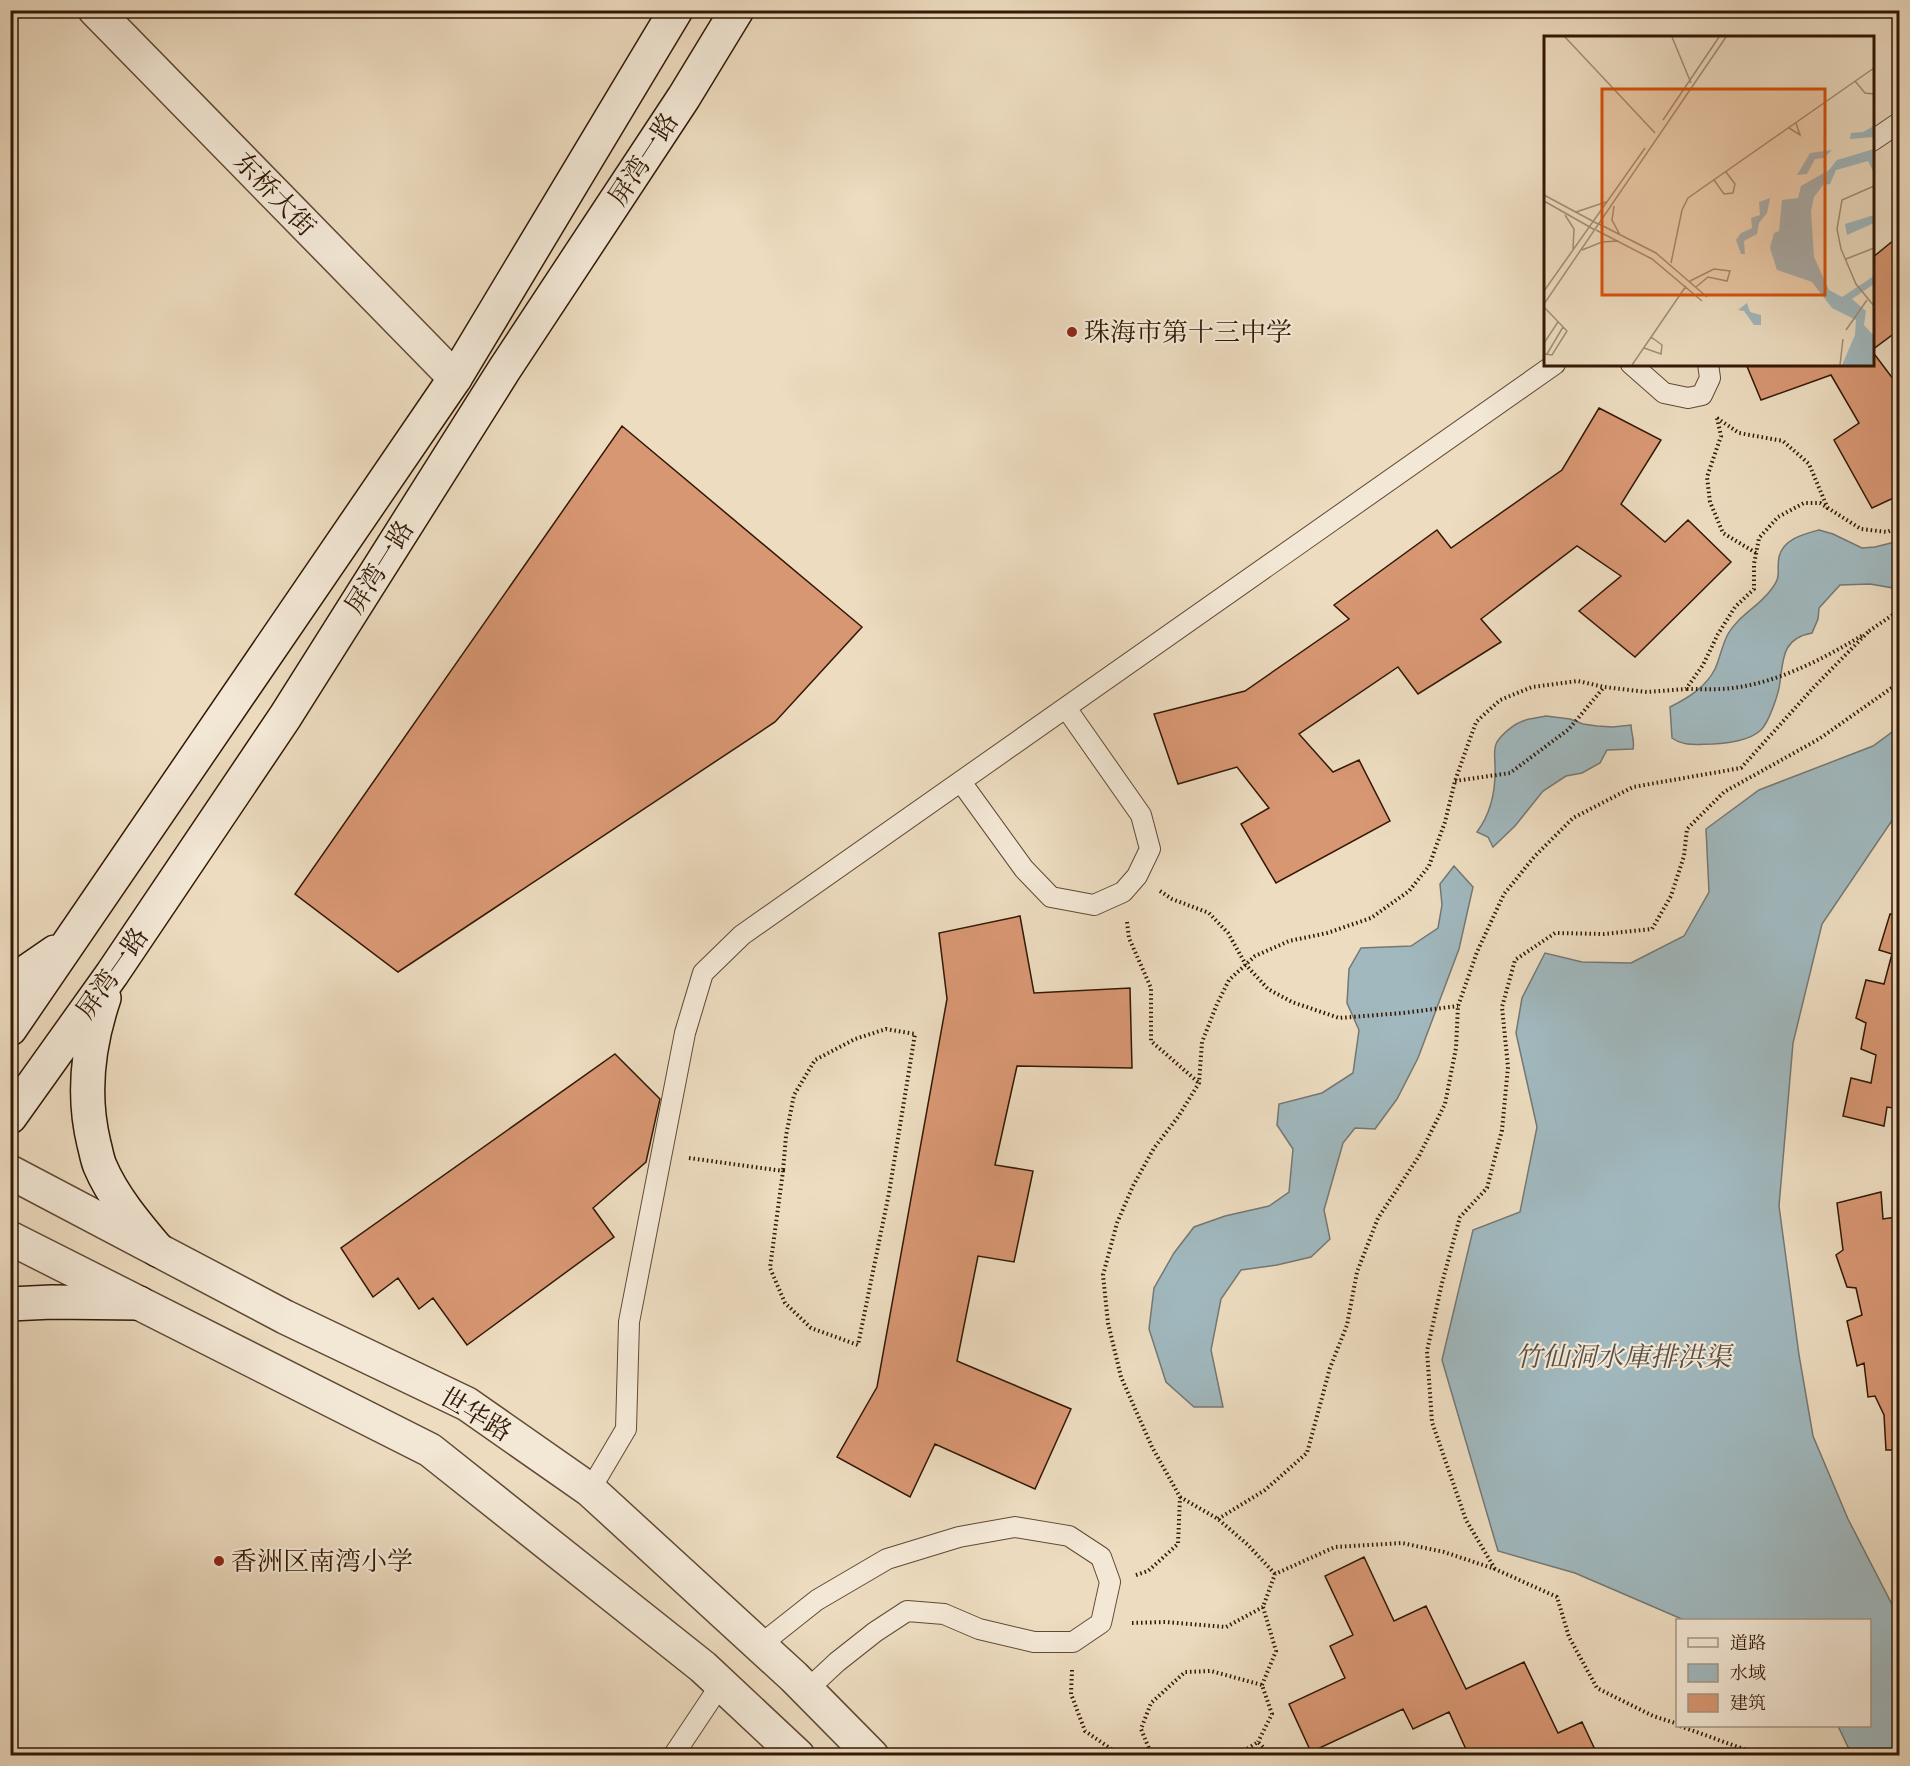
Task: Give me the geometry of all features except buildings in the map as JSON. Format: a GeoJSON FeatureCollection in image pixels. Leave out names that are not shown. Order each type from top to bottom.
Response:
{"type":"FeatureCollection","features":[{"type":"Feature","properties":{"kind":"main road","name":"东桥大街"},"geometry":{"type":"LineString","coordinates":[[94,10],[455,378]]}},
{"type":"Feature","properties":{"kind":"main road","name":"屏湾一路"},"geometry":{"type":"LineString","coordinates":[[10,1029],[455,378],[676,10]]}},
{"type":"Feature","properties":{"kind":"main road","name":"屏湾一路"},"geometry":{"type":"LineString","coordinates":[[10,1117],[112,974],[285,717],[504,370],[684,97],[737,10]]}},
{"type":"Feature","properties":{"kind":"main road"},"geometry":{"type":"LineString","coordinates":[[10,983],[71,941]]}},
{"type":"Feature","properties":{"kind":"main road"},"geometry":{"type":"LineString","coordinates":[[112,974],[95,1023],[88,1071],[88,1120],[100,1166],[119,1200],[158,1250]]}},
{"type":"Feature","properties":{"kind":"main road","name":"世华路"},"geometry":{"type":"LineString","coordinates":[[10,1172],[285,1317],[467,1404],[590,1490],[807,1690],[872,1755]]}},
{"type":"Feature","properties":{"kind":"main road"},"geometry":{"type":"LineString","coordinates":[[10,1238],[430,1450],[703,1667],[798,1755]]}},
{"type":"Feature","properties":{"kind":"main road"},"geometry":{"type":"LineString","coordinates":[[10,1304],[139,1303]]}},
{"type":"Feature","properties":{"kind":"lane"},"geometry":{"type":"LineString","coordinates":[[1874,140],[1899,122]]}},
{"type":"Feature","properties":{"kind":"lane"},"geometry":{"type":"LineString","coordinates":[[590,1490],[626,1429],[629,1322],[685,1033],[703,973],[742,935],[1552,366]]}},
{"type":"Feature","properties":{"kind":"lane"},"geometry":{"type":"LineString","coordinates":[[1633,366],[1664,393],[1688,398],[1702,394],[1710,378],[1708,366]]}},
{"type":"Feature","properties":{"kind":"lane"},"geometry":{"type":"LineString","coordinates":[[961,782],[1024,869],[1051,897],[1094,905],[1123,892],[1137,876],[1150,849],[1141,815],[1066,708]]}},
{"type":"Feature","properties":{"kind":"lane"},"geometry":{"type":"LineString","coordinates":[[759,1646],[818,1600],[887,1559],[959,1537],[1015,1527],[1068,1536],[1101,1557],[1110,1582],[1101,1623],[1073,1642],[1034,1642],[979,1629],[944,1614],[907,1611],[874,1632],[807,1690]]}},
{"type":"Feature","properties":{"kind":"lane"},"geometry":{"type":"LineString","coordinates":[[673,1755],[721,1684]]}},
{"type":"Feature","properties":{"kind":"path"},"geometry":{"type":"LineString","coordinates":[[1702,394],[1717,418],[1721,436],[1707,477],[1710,502],[1723,533],[1756,553]]}},
{"type":"Feature","properties":{"kind":"path"},"geometry":{"type":"LineString","coordinates":[[1717,418],[1739,433],[1783,441],[1809,464],[1828,509]]}},
{"type":"Feature","properties":{"kind":"path"},"geometry":{"type":"LineString","coordinates":[[1686,688],[1703,665],[1735,607],[1754,589],[1759,538],[1779,517],[1804,503],[1820,503],[1861,529],[1887,532],[1899,527]]}},
{"type":"Feature","properties":{"kind":"path"},"geometry":{"type":"LineString","coordinates":[[1275,1574],[1248,1545],[1218,1519],[1180,1497],[1152,1447],[1121,1377],[1108,1323],[1103,1275],[1118,1223],[1133,1186],[1154,1148],[1178,1117],[1199,1083],[1202,1042],[1229,980],[1255,956],[1289,941],[1327,933],[1371,918],[1409,891],[1429,866],[1445,822],[1455,780],[1476,722],[1500,700],[1532,687],[1578,681],[1604,687],[1647,692],[1686,688],[1731,688],[1760,684],[1836,651],[1899,610]]}},
{"type":"Feature","properties":{"kind":"path"},"geometry":{"type":"LineString","coordinates":[[1218,1519],[1265,1490],[1307,1453],[1330,1368],[1347,1325],[1357,1272],[1378,1218],[1419,1156],[1445,1104],[1456,1048],[1458,1006],[1477,952],[1504,894],[1534,857],[1574,818],[1634,787],[1741,768],[1814,687],[1869,631]]}},
{"type":"Feature","properties":{"kind":"path"},"geometry":{"type":"LineString","coordinates":[[1496,1569],[1466,1521],[1432,1422],[1427,1351],[1460,1217],[1487,1188],[1502,1130],[1508,1067],[1502,1007],[1515,960],[1555,933],[1604,934],[1652,929],[1671,896],[1684,856],[1687,829],[1724,792],[1819,739],[1899,682]]}},
{"type":"Feature","properties":{"kind":"path"},"geometry":{"type":"LineString","coordinates":[[1455,780],[1510,773],[1569,729],[1604,687]]}},
{"type":"Feature","properties":{"kind":"path"},"geometry":{"type":"LineString","coordinates":[[1137,876],[1172,899],[1209,913],[1227,933],[1246,965],[1268,989],[1292,1002],[1339,1018],[1458,1006]]}},
{"type":"Feature","properties":{"kind":"path"},"geometry":{"type":"LineString","coordinates":[[1123,892],[1128,938],[1151,988],[1151,1041],[1199,1083]]}},
{"type":"Feature","properties":{"kind":"path"},"geometry":{"type":"LineString","coordinates":[[886,1029],[915,1034],[889,1193],[858,1345],[811,1328],[785,1303],[770,1268],[783,1171],[786,1136],[794,1095],[815,1060],[855,1040],[886,1029]]}},
{"type":"Feature","properties":{"kind":"path"},"geometry":{"type":"LineString","coordinates":[[661,1154],[783,1171]]}},
{"type":"Feature","properties":{"kind":"path"},"geometry":{"type":"LineString","coordinates":[[1110,1582],[1148,1571],[1178,1544],[1180,1497]]}},
{"type":"Feature","properties":{"kind":"path"},"geometry":{"type":"LineString","coordinates":[[1236,1755],[1258,1742],[1272,1714],[1262,1685],[1276,1651],[1263,1607],[1275,1574],[1335,1547],[1402,1543],[1444,1552],[1496,1569],[1557,1598],[1569,1637],[1597,1688],[1653,1716],[1676,1724]]}},
{"type":"Feature","properties":{"kind":"path"},"geometry":{"type":"LineString","coordinates":[[1101,1623],[1166,1622],[1226,1628],[1263,1607]]}},
{"type":"Feature","properties":{"kind":"path"},"geometry":{"type":"LineString","coordinates":[[1073,1642],[1071,1694],[1085,1731],[1118,1753],[1130,1755]]}},
{"type":"Feature","properties":{"kind":"path"},"geometry":{"type":"LineString","coordinates":[[1152,1755],[1141,1729],[1151,1702],[1185,1672],[1211,1671],[1262,1685]]}},
{"type":"Feature","properties":{"kind":"path"},"geometry":{"type":"LineString","coordinates":[[1685,1727],[1763,1755]]}},
{"type":"Feature","properties":{"kind":"path"},"geometry":{"type":"LineString","coordinates":[[1258,1742],[1272,1755]]}},
{"type":"Feature","properties":{"kind":"water"},"geometry":{"type":"Polygon","coordinates":[[[1819,530],[1862,548],[1899,541],[1899,589],[1870,584],[1840,585],[1819,608],[1818,619],[1812,633],[1795,639],[1786,650],[1773,707],[1764,726],[1756,734],[1738,741],[1713,744],[1686,744],[1672,738],[1670,707],[1696,691],[1707,681],[1717,665],[1726,638],[1732,628],[1774,586],[1778,577],[1779,557],[1785,546],[1795,538],[1819,530]]]}},
{"type":"Feature","properties":{"kind":"water"},"geometry":{"type":"Polygon","coordinates":[[[1546,716],[1597,726],[1631,725],[1633,749],[1607,750],[1600,763],[1582,773],[1566,776],[1543,791],[1515,826],[1493,847],[1488,837],[1477,832],[1492,800],[1495,783],[1494,753],[1497,742],[1516,724],[1546,716]]]}},
{"type":"Feature","properties":{"kind":"water","name":"竹仙洞水庫排洪渠"},"geometry":{"type":"Polygon","coordinates":[[[1899,727],[1899,816],[1895,816],[1822,924],[1793,1043],[1779,1206],[1799,1355],[1813,1436],[1848,1519],[1899,1618],[1899,1755],[1858,1756],[1848,1747],[1838,1727],[1871,1727],[1871,1619],[1682,1619],[1575,1573],[1498,1551],[1442,1360],[1473,1230],[1520,1212],[1537,1127],[1516,1033],[1522,998],[1545,953],[1582,962],[1631,963],[1684,936],[1709,892],[1706,829],[1759,790],[1873,746],[1899,727]]]}},
{"type":"Feature","properties":{"kind":"water"},"geometry":{"type":"Polygon","coordinates":[[[1454,866],[1473,887],[1459,949],[1418,1058],[1397,1099],[1375,1129],[1355,1128],[1343,1143],[1324,1210],[1330,1239],[1311,1257],[1241,1270],[1221,1299],[1211,1350],[1223,1407],[1194,1407],[1166,1382],[1149,1329],[1154,1288],[1174,1253],[1194,1227],[1225,1216],[1269,1206],[1289,1192],[1293,1149],[1277,1125],[1279,1104],[1322,1093],[1353,1073],[1359,1030],[1347,1003],[1349,969],[1361,948],[1411,946],[1438,928],[1442,905],[1440,884],[1454,866]]]}},
{"type":"Feature","properties":{"kind":"place","name":"珠海市第十三中学"},"geometry":{"type":"Point","coordinates":[1072,332]}},
{"type":"Feature","properties":{"kind":"place","name":"香洲区南湾小学"},"geometry":{"type":"Point","coordinates":[219,1561]}}]}
